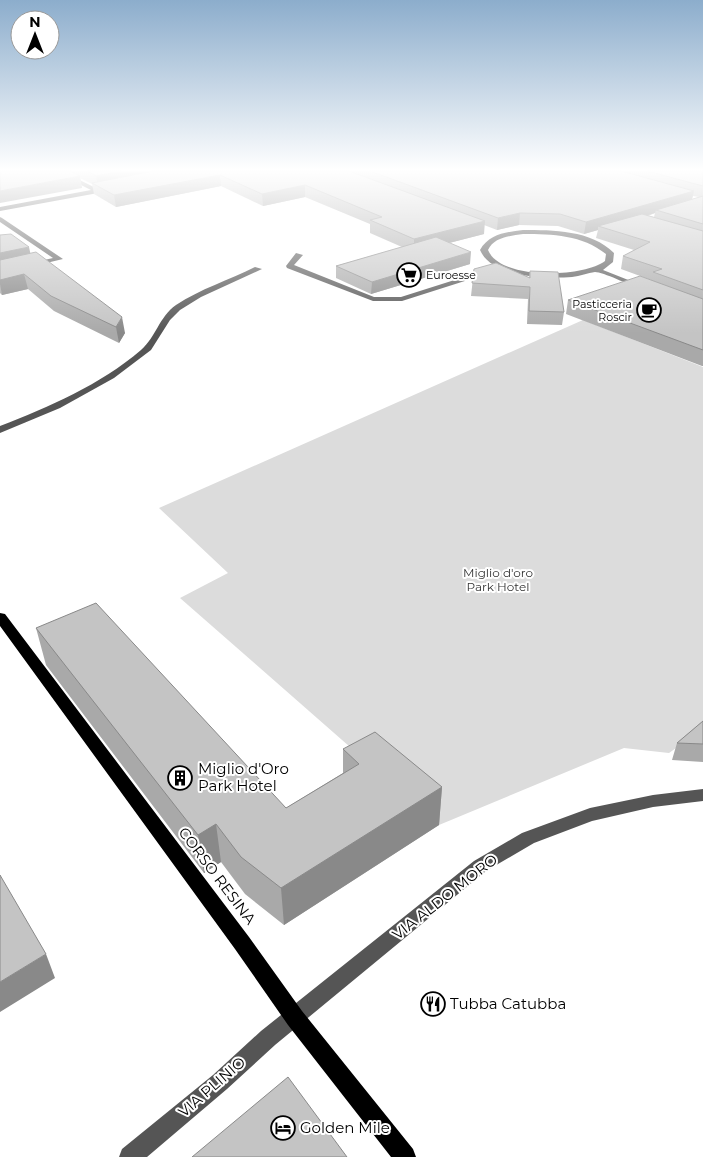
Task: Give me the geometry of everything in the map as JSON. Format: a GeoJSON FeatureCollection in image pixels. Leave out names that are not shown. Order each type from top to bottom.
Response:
{"type":"FeatureCollection","features":[{"type":"Feature","properties":{"kind":"main road","name":"CORSO RESINA"},"geometry":{"type":"LineString","coordinates":[[0,617],[242,943],[295,1018],[405,1157]]}},
{"type":"Feature","properties":{"kind":"street"},"geometry":{"type":"LineString","coordinates":[[0,272],[59,259],[9,225]]}},
{"type":"Feature","properties":{"kind":"street"},"geometry":{"type":"LineString","coordinates":[[488,230],[502,236]]}},
{"type":"Feature","properties":{"kind":"street"},"geometry":{"type":"LineString","coordinates":[[523,232],[547,232],[586,238],[601,245],[610,253],[609,262],[597,270],[585,273],[555,276],[505,267],[489,260],[484,250],[488,242],[502,236],[523,232]]}},
{"type":"Feature","properties":{"kind":"street"},"geometry":{"type":"LineString","coordinates":[[586,238],[595,235]]}},
{"type":"Feature","properties":{"kind":"street"},"geometry":{"type":"LineString","coordinates":[[299,255],[290,266],[373,299],[402,299],[505,267]]}},
{"type":"Feature","properties":{"kind":"street"},"geometry":{"type":"LineString","coordinates":[[0,430],[46,412],[97,386],[146,351],[170,314],[187,302],[258,269]]}},
{"type":"Feature","properties":{"kind":"street"},"geometry":{"type":"LineString","coordinates":[[597,270],[650,290]]}},
{"type":"Feature","properties":{"kind":"street","name":"VIA ALDO MORO"},"geometry":{"type":"LineString","coordinates":[[295,1018],[309,1004],[480,866],[528,838],[590,815],[653,801],[703,794]]}},
{"type":"Feature","properties":{"kind":"street","name":"VIA PLINIO"},"geometry":{"type":"LineString","coordinates":[[130,1157],[220,1082],[268,1038],[295,1018]]}},
{"type":"Feature","properties":{"kind":"green space","name":"Miglio d'oro Park Hotel"},"geometry":{"type":"Polygon","coordinates":[[[583,320],[703,367],[703,729],[669,753],[624,748],[439,825],[180,598],[228,573],[159,508],[583,320]]]}},
{"type":"Feature","properties":{"kind":"building"},"geometry":{"type":"Polygon","coordinates":[[[382,225],[469,225],[414,239],[382,225]]]}},
{"type":"Feature","properties":{"kind":"building"},"geometry":{"type":"Polygon","coordinates":[[[681,225],[703,231],[703,290],[653,272],[662,269],[623,256],[650,242],[598,226],[681,225]]]}},
{"type":"Feature","properties":{"kind":"building"},"geometry":{"type":"Polygon","coordinates":[[[11,234],[29,247],[0,253],[0,235],[11,234]]]}},
{"type":"Feature","properties":{"kind":"building"},"geometry":{"type":"Polygon","coordinates":[[[436,237],[471,252],[372,282],[336,266],[436,237]]]}},
{"type":"Feature","properties":{"kind":"building"},"geometry":{"type":"Polygon","coordinates":[[[36,252],[122,317],[116,327],[51,296],[24,274],[0,280],[0,260],[36,252]]]}},
{"type":"Feature","properties":{"kind":"building"},"geometry":{"type":"Polygon","coordinates":[[[496,263],[530,278],[530,271],[558,272],[564,312],[529,311],[530,287],[472,283],[474,269],[496,263]]]}},
{"type":"Feature","properties":{"kind":"building"},"geometry":{"type":"Polygon","coordinates":[[[640,276],[703,299],[703,350],[568,300],[640,276]]]}},
{"type":"Feature","properties":{"kind":"building"},"geometry":{"type":"Polygon","coordinates":[[[96,603],[286,808],[359,764],[343,749],[375,732],[442,787],[281,888],[241,857],[216,824],[198,835],[36,628],[96,603]]]}},
{"type":"Feature","properties":{"kind":"building"},"geometry":{"type":"Polygon","coordinates":[[[703,721],[703,744],[677,743],[703,721]]]}},
{"type":"Feature","properties":{"kind":"building"},"geometry":{"type":"Polygon","coordinates":[[[0,875],[46,954],[0,982],[0,875]]]}},
{"type":"Feature","properties":{"kind":"building"},"geometry":{"type":"Polygon","coordinates":[[[288,1077],[347,1157],[192,1157],[288,1077]]]}},
{"type":"Feature","properties":{"kind":"place","name":"Euroesse"},"geometry":{"type":"Point","coordinates":[409,275]}},
{"type":"Feature","properties":{"kind":"place","name":"Pasticceria Roscir"},"geometry":{"type":"Point","coordinates":[649,310]}},
{"type":"Feature","properties":{"kind":"place","name":"Miglio d'Oro Park Hotel"},"geometry":{"type":"Point","coordinates":[180,778]}},
{"type":"Feature","properties":{"kind":"place","name":"Tubba Catubba"},"geometry":{"type":"Point","coordinates":[433,1004]}},
{"type":"Feature","properties":{"kind":"place","name":"Golden Mile"},"geometry":{"type":"Point","coordinates":[283,1128]}}]}
